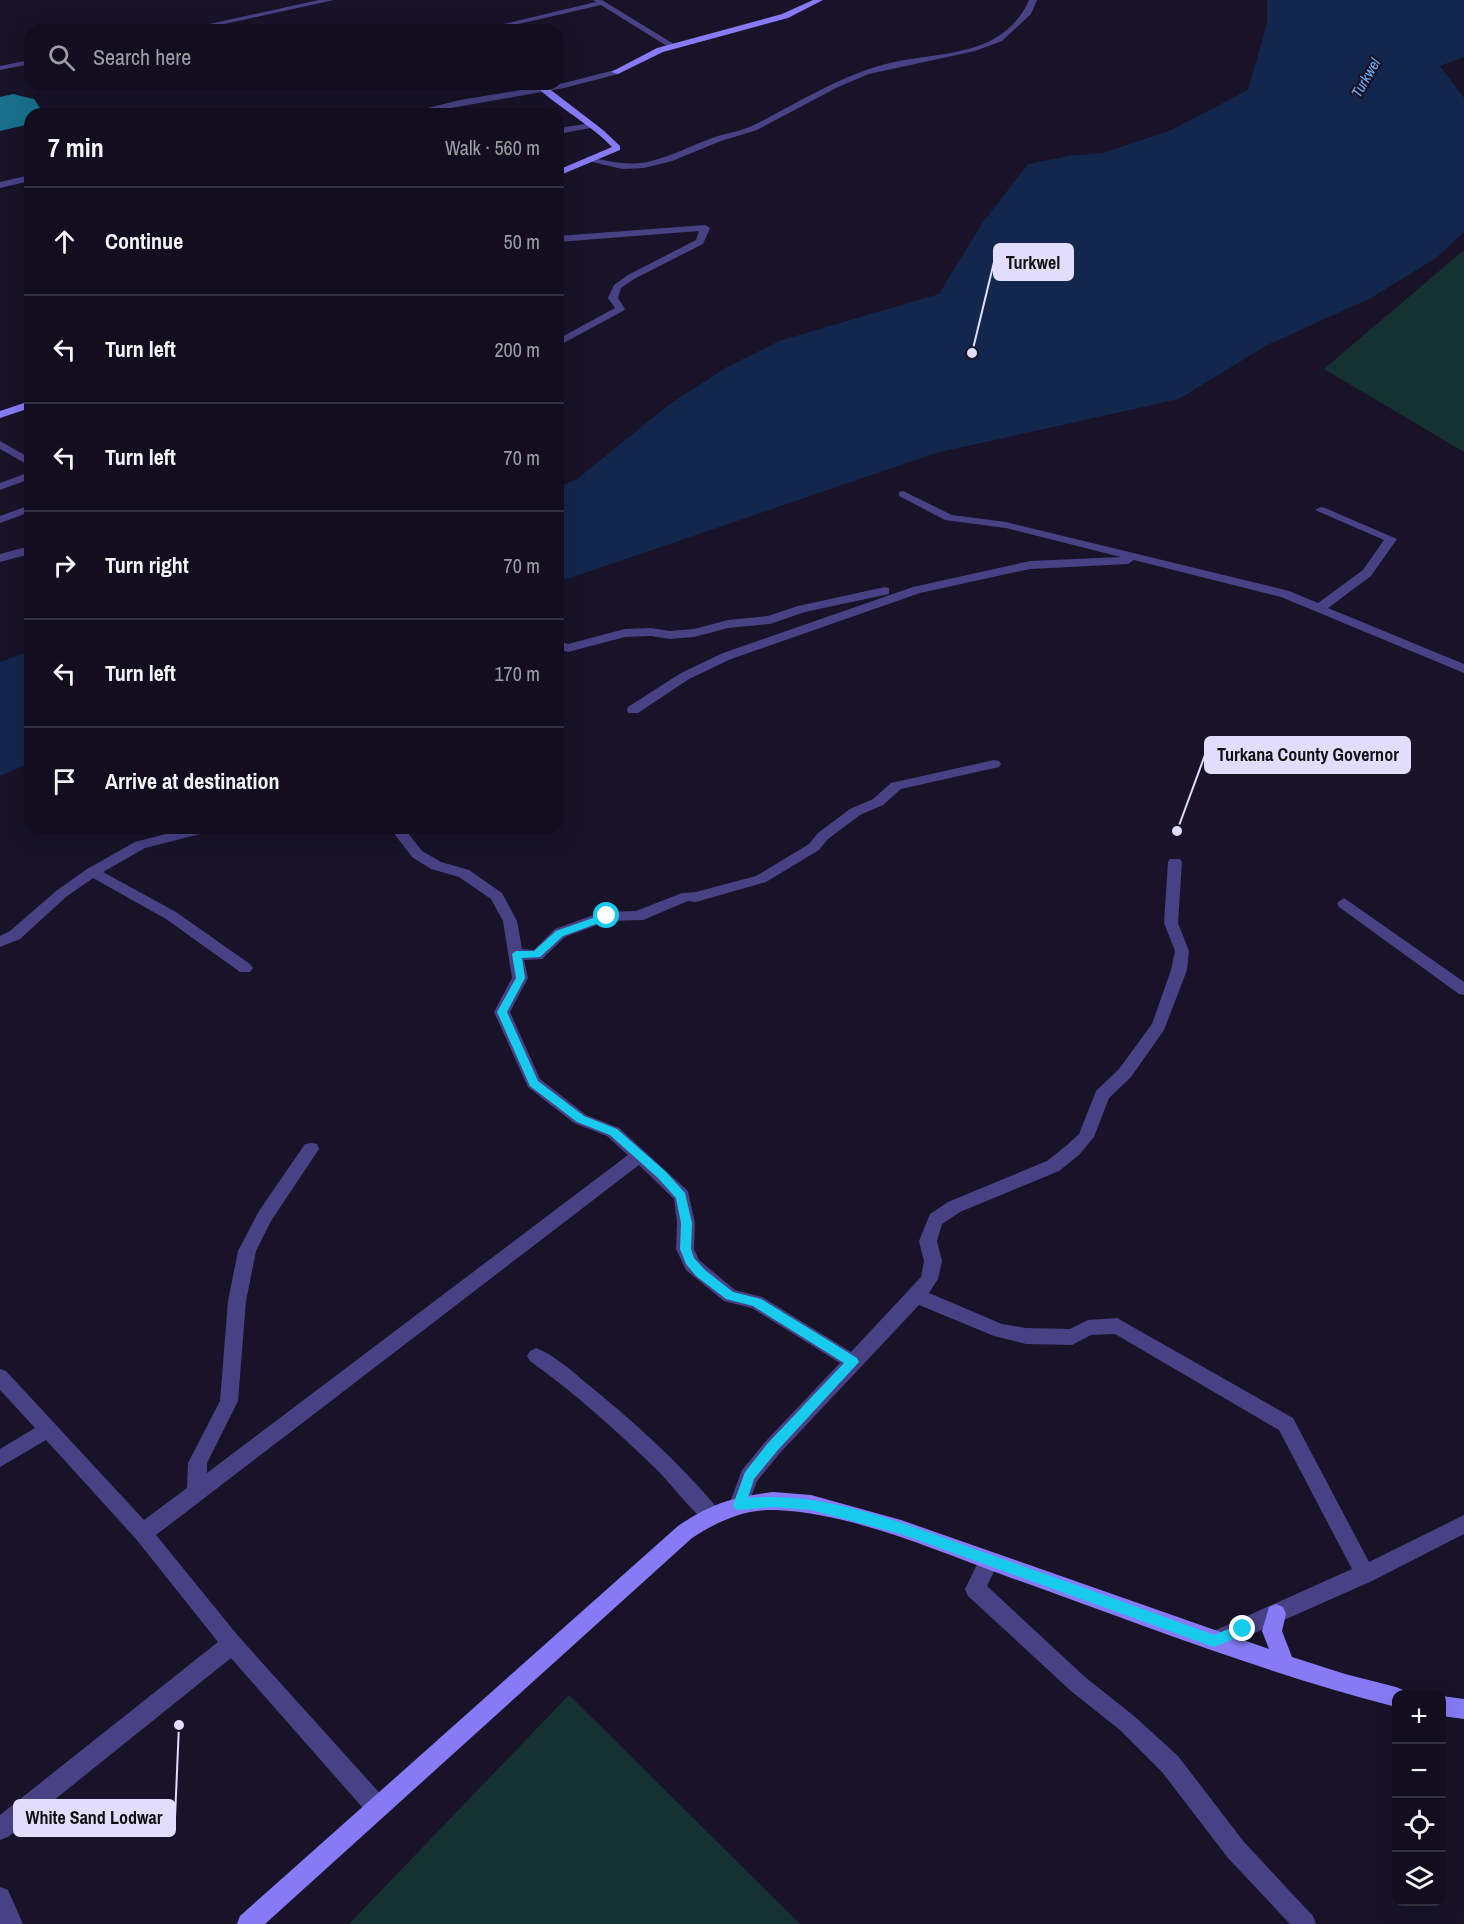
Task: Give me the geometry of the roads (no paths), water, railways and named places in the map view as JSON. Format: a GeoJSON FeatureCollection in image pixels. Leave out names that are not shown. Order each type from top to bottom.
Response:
{"type":"FeatureCollection","features":[{"type":"Feature","properties":{"kind":"street"},"geometry":{"type":"LineString","coordinates":[[215,24],[330,0]]}},
{"type":"Feature","properties":{"kind":"street"},"geometry":{"type":"LineString","coordinates":[[564,86],[615,72],[644,57],[673,46],[785,16],[819,0]]}},
{"type":"Feature","properties":{"kind":"street"},"geometry":{"type":"LineString","coordinates":[[588,160],[622,166],[644,165],[669,159],[718,139],[754,128],[835,85],[866,72],[890,65],[917,62],[950,54],[999,39],[1028,12],[1034,0]]}},
{"type":"Feature","properties":{"kind":"street"},"geometry":{"type":"LineString","coordinates":[[507,24],[599,1],[673,46]]}},
{"type":"Feature","properties":{"kind":"street"},"geometry":{"type":"LineString","coordinates":[[0,68],[24,63]]}},
{"type":"Feature","properties":{"kind":"street"},"geometry":{"type":"LineString","coordinates":[[430,108],[453,102],[537,90]]}},
{"type":"Feature","properties":{"kind":"street"},"geometry":{"type":"LineString","coordinates":[[545,90],[564,107],[593,125],[616,148],[564,170]]}},
{"type":"Feature","properties":{"kind":"street"},"geometry":{"type":"LineString","coordinates":[[564,130],[593,125]]}},
{"type":"Feature","properties":{"kind":"street"},"geometry":{"type":"LineString","coordinates":[[0,185],[24,179]]}},
{"type":"Feature","properties":{"kind":"street"},"geometry":{"type":"LineString","coordinates":[[564,239],[705,228],[700,242],[631,277],[617,287],[613,297],[620,309],[564,340]]}},
{"type":"Feature","properties":{"kind":"street"},"geometry":{"type":"LineString","coordinates":[[0,415],[24,406]]}},
{"type":"Feature","properties":{"kind":"street"},"geometry":{"type":"LineString","coordinates":[[0,444],[24,459]]}},
{"type":"Feature","properties":{"kind":"street"},"geometry":{"type":"LineString","coordinates":[[0,487],[24,477]]}},
{"type":"Feature","properties":{"kind":"street"},"geometry":{"type":"LineString","coordinates":[[903,494],[949,518],[1006,525],[1286,594],[1464,669]]}},
{"type":"Feature","properties":{"kind":"street"},"geometry":{"type":"LineString","coordinates":[[0,520],[24,510]]}},
{"type":"Feature","properties":{"kind":"street"},"geometry":{"type":"LineString","coordinates":[[1318,609],[1367,573],[1391,539],[1321,510]]}},
{"type":"Feature","properties":{"kind":"street"},"geometry":{"type":"LineString","coordinates":[[0,558],[24,552]]}},
{"type":"Feature","properties":{"kind":"street"},"geometry":{"type":"LineString","coordinates":[[633,710],[685,676],[727,656],[917,590],[1030,565],[1143,559]]}},
{"type":"Feature","properties":{"kind":"street"},"geometry":{"type":"LineString","coordinates":[[564,647],[568,648],[625,633],[651,632],[670,635],[694,633],[728,624],[770,620],[802,609],[897,588],[909,587],[917,590]]}},
{"type":"Feature","properties":{"kind":"street"},"geometry":{"type":"LineString","coordinates":[[516,954],[537,955],[560,933],[607,916],[638,916],[687,896],[696,897],[761,879],[814,847],[823,836],[845,819],[878,802],[896,786],[994,764]]}},
{"type":"Feature","properties":{"kind":"street"},"geometry":{"type":"LineString","coordinates":[[0,942],[15,935],[61,894],[92,872],[140,845],[183,834]]}},
{"type":"Feature","properties":{"kind":"street"},"geometry":{"type":"LineString","coordinates":[[402,834],[417,854],[436,866],[464,873],[497,896],[510,921],[520,978],[502,1012],[534,1083],[580,1119],[613,1132],[682,1196],[686,1223],[685,1249],[690,1261],[700,1273],[730,1296],[756,1302],[853,1362]]}},
{"type":"Feature","properties":{"kind":"street"},"geometry":{"type":"LineString","coordinates":[[739,1505],[749,1476],[773,1447],[918,1296],[929,1279],[932,1269],[933,1256],[928,1240],[936,1219],[954,1208],[1053,1166],[1086,1137],[1102,1095],[1125,1073],[1159,1026],[1179,970],[1182,951],[1171,923],[1175,862]]}},
{"type":"Feature","properties":{"kind":"street"},"geometry":{"type":"LineString","coordinates":[[92,872],[154,903],[244,968]]}},
{"type":"Feature","properties":{"kind":"street"},"geometry":{"type":"LineString","coordinates":[[1344,903],[1464,990]]}},
{"type":"Feature","properties":{"kind":"street"},"geometry":{"type":"LineString","coordinates":[[197,1489],[198,1463],[229,1401],[237,1301],[247,1251],[265,1216],[311,1149]]}},
{"type":"Feature","properties":{"kind":"street"},"geometry":{"type":"LineString","coordinates":[[143,1533],[197,1489],[639,1156]]}},
{"type":"Feature","properties":{"kind":"street"},"geometry":{"type":"LineString","coordinates":[[918,1296],[1000,1331],[1026,1336],[1072,1337],[1088,1328],[1117,1326],[1286,1424],[1365,1574]]}},
{"type":"Feature","properties":{"kind":"street"},"geometry":{"type":"LineString","coordinates":[[536,1356],[571,1378],[688,1486],[711,1515]]}},
{"type":"Feature","properties":{"kind":"street"},"geometry":{"type":"LineString","coordinates":[[0,1377],[143,1533],[232,1644],[377,1807]]}},
{"type":"Feature","properties":{"kind":"street"},"geometry":{"type":"LineString","coordinates":[[0,1459],[47,1430]]}},
{"type":"Feature","properties":{"kind":"street"},"geometry":{"type":"LineString","coordinates":[[248,1924],[685,1532],[711,1515],[739,1505],[773,1501],[811,1504],[901,1529],[1214,1641],[1392,1696]]}},
{"type":"Feature","properties":{"kind":"street"},"geometry":{"type":"LineString","coordinates":[[1214,1641],[1365,1574],[1464,1524]]}},
{"type":"Feature","properties":{"kind":"street"},"geometry":{"type":"LineString","coordinates":[[989,1561],[975,1589],[1078,1684],[1127,1723],[1170,1764],[1236,1850],[1305,1924]]}},
{"type":"Feature","properties":{"kind":"street"},"geometry":{"type":"LineString","coordinates":[[1276,1614],[1272,1631],[1285,1664]]}},
{"type":"Feature","properties":{"kind":"street"},"geometry":{"type":"LineString","coordinates":[[0,1829],[232,1644]]}},
{"type":"Feature","properties":{"kind":"street"},"geometry":{"type":"LineString","coordinates":[[1446,1707],[1464,1709]]}},
{"type":"Feature","properties":{"kind":"street"},"geometry":{"type":"LineString","coordinates":[[0,1898],[12,1924]]}},
{"type":"Feature","properties":{"kind":"water"},"geometry":{"type":"Polygon","coordinates":[[[1267,0],[1464,0],[1464,57],[1440,66],[1464,98],[1464,232],[1436,258],[1371,298],[1267,345],[1179,399],[936,453],[564,580],[564,485],[577,479],[670,404],[727,367],[779,341],[939,294],[983,222],[1028,164],[1068,156],[1103,153],[1169,131],[1248,90],[1267,24],[1267,0]]]}},
{"type":"Feature","properties":{"kind":"water"},"geometry":{"type":"Polygon","coordinates":[[[24,653],[24,766],[0,776],[0,662],[24,653]]]}},
{"type":"Feature","properties":{"kind":"place","name":"Turkwel"},"geometry":{"type":"Point","coordinates":[972,353]}},
{"type":"Feature","properties":{"kind":"place","name":"Turkana County Governor"},"geometry":{"type":"Point","coordinates":[1177,831]}},
{"type":"Feature","properties":{"kind":"place","name":"White Sand Lodwar"},"geometry":{"type":"Point","coordinates":[179,1725]}}]}
